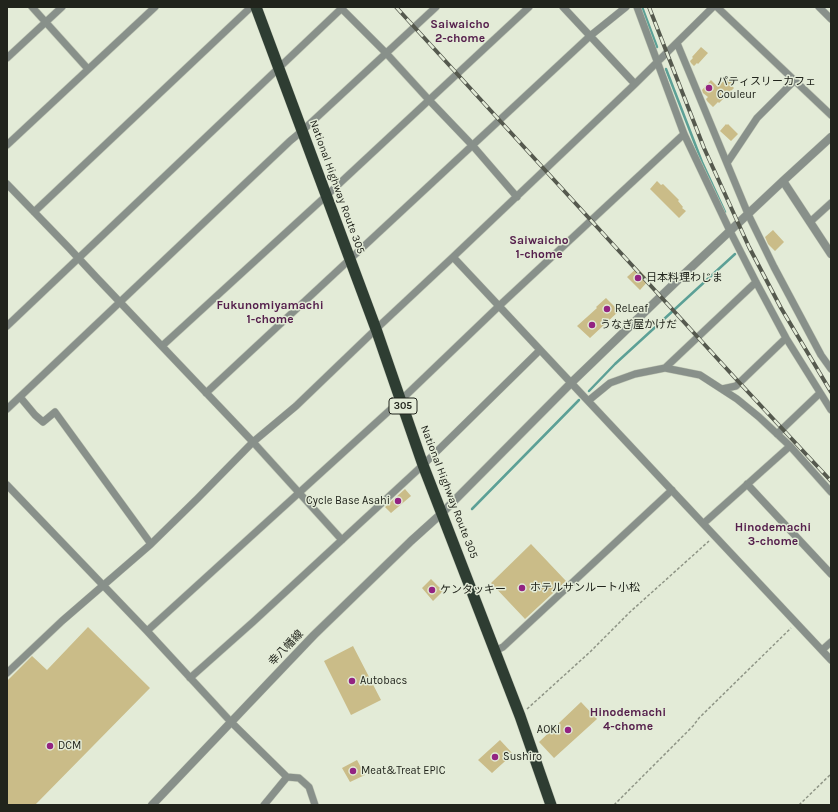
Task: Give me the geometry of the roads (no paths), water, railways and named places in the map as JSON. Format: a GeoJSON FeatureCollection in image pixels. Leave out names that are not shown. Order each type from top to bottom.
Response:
{"type":"FeatureCollection","features":[{"type":"Feature","properties":{"kind":"highway","name":"National Highway Route 305"},"geometry":{"type":"LineString","coordinates":[[256,7],[376,329],[423,465],[520,716],[551,805]]}},
{"type":"Feature","properties":{"kind":"street"},"geometry":{"type":"LineString","coordinates":[[32,7],[88,69]]}},
{"type":"Feature","properties":{"kind":"street"},"geometry":{"type":"LineString","coordinates":[[7,58],[62,7]]}},
{"type":"Feature","properties":{"kind":"street"},"geometry":{"type":"LineString","coordinates":[[7,145],[155,7]]}},
{"type":"Feature","properties":{"kind":"street"},"geometry":{"type":"LineString","coordinates":[[34,212],[251,7]]}},
{"type":"Feature","properties":{"kind":"street"},"geometry":{"type":"LineString","coordinates":[[7,409],[290,141],[436,7]]}},
{"type":"Feature","properties":{"kind":"street"},"geometry":{"type":"LineString","coordinates":[[162,346],[529,7]]}},
{"type":"Feature","properties":{"kind":"street"},"geometry":{"type":"LineString","coordinates":[[563,7],[636,84]]}},
{"type":"Feature","properties":{"kind":"street"},"geometry":{"type":"LineString","coordinates":[[206,393],[590,36],[626,7]]}},
{"type":"Feature","properties":{"kind":"street"},"geometry":{"type":"LineString","coordinates":[[637,7],[684,134],[730,231],[786,338],[831,410]]}},
{"type":"Feature","properties":{"kind":"street"},"geometry":{"type":"LineString","coordinates":[[7,673],[62,621],[151,544],[253,442],[296,406],[453,258],[636,84],[713,7]]}},
{"type":"Feature","properties":{"kind":"street"},"geometry":{"type":"LineString","coordinates":[[717,7],[831,115]]}},
{"type":"Feature","properties":{"kind":"street"},"geometry":{"type":"LineString","coordinates":[[819,7],[831,19]]}},
{"type":"Feature","properties":{"kind":"street"},"geometry":{"type":"LineString","coordinates":[[7,326],[342,8],[473,146],[517,196]]}},
{"type":"Feature","properties":{"kind":"street"},"geometry":{"type":"LineString","coordinates":[[677,43],[748,214],[774,267],[821,354],[831,369]]}},
{"type":"Feature","properties":{"kind":"street"},"geometry":{"type":"LineString","coordinates":[[727,163],[756,118],[795,80]]}},
{"type":"Feature","properties":{"kind":"street"},"geometry":{"type":"LineString","coordinates":[[147,631],[401,400],[499,306],[684,134]]}},
{"type":"Feature","properties":{"kind":"street","name":"幸八幡線"},"geometry":{"type":"LineString","coordinates":[[152,805],[314,635],[442,513],[571,383],[831,137]]}},
{"type":"Feature","properties":{"kind":"street"},"geometry":{"type":"LineString","coordinates":[[783,181],[831,254]]}},
{"type":"Feature","properties":{"kind":"street"},"geometry":{"type":"LineString","coordinates":[[7,184],[253,442],[342,540]]}},
{"type":"Feature","properties":{"kind":"street"},"geometry":{"type":"LineString","coordinates":[[810,222],[831,203]]}},
{"type":"Feature","properties":{"kind":"street"},"geometry":{"type":"LineString","coordinates":[[453,258],[704,523],[831,660]]}},
{"type":"Feature","properties":{"kind":"street"},"geometry":{"type":"LineString","coordinates":[[664,368],[756,282]]}},
{"type":"Feature","properties":{"kind":"street"},"geometry":{"type":"LineString","coordinates":[[722,389],[736,386],[786,338]]}},
{"type":"Feature","properties":{"kind":"street"},"geometry":{"type":"LineString","coordinates":[[190,678],[423,465],[540,350]]}},
{"type":"Feature","properties":{"kind":"street"},"geometry":{"type":"LineString","coordinates":[[588,401],[610,383],[635,374],[664,368],[700,375],[722,389],[759,417],[790,446],[831,492]]}},
{"type":"Feature","properties":{"kind":"street"},"geometry":{"type":"LineString","coordinates":[[777,434],[820,393]]}},
{"type":"Feature","properties":{"kind":"street"},"geometry":{"type":"LineString","coordinates":[[20,397],[43,422],[55,412],[151,544]]}},
{"type":"Feature","properties":{"kind":"street"},"geometry":{"type":"LineString","coordinates":[[704,523],[790,446]]}},
{"type":"Feature","properties":{"kind":"street"},"geometry":{"type":"LineString","coordinates":[[747,484],[831,574]]}},
{"type":"Feature","properties":{"kind":"street"},"geometry":{"type":"LineString","coordinates":[[8,490],[147,631],[231,722],[287,777],[299,778],[309,787],[315,805]]}},
{"type":"Feature","properties":{"kind":"street"},"geometry":{"type":"LineString","coordinates":[[495,651],[503,647],[672,490]]}},
{"type":"Feature","properties":{"kind":"street"},"geometry":{"type":"LineString","coordinates":[[822,650],[831,642]]}},
{"type":"Feature","properties":{"kind":"street"},"geometry":{"type":"LineString","coordinates":[[264,805],[287,777]]}},
{"type":"Feature","properties":{"kind":"waterway"},"geometry":{"type":"LineString","coordinates":[[642,7],[657,47]]}},
{"type":"Feature","properties":{"kind":"waterway"},"geometry":{"type":"LineString","coordinates":[[666,69],[702,162],[725,212]]}},
{"type":"Feature","properties":{"kind":"waterway"},"geometry":{"type":"LineString","coordinates":[[589,391],[615,364],[735,254]]}},
{"type":"Feature","properties":{"kind":"waterway"},"geometry":{"type":"LineString","coordinates":[[472,509],[579,400]]}},
{"type":"Feature","properties":{"kind":"railway"},"geometry":{"type":"LineString","coordinates":[[396,7],[831,481]]}},
{"type":"Feature","properties":{"kind":"railway"},"geometry":{"type":"LineString","coordinates":[[649,7],[704,148],[749,247],[781,308],[831,392]]}},
{"type":"Feature","properties":{"kind":"place","name":"パティスリーカフェ Couleur"},"geometry":{"type":"Point","coordinates":[709,88]}},
{"type":"Feature","properties":{"kind":"place","name":"日本料理わじま"},"geometry":{"type":"Point","coordinates":[638,278]}},
{"type":"Feature","properties":{"kind":"place","name":"ReLeaf"},"geometry":{"type":"Point","coordinates":[607,309]}},
{"type":"Feature","properties":{"kind":"place","name":"うなぎ屋かけだ"},"geometry":{"type":"Point","coordinates":[592,325]}},
{"type":"Feature","properties":{"kind":"place","name":"Cycle Base Asahi"},"geometry":{"type":"Point","coordinates":[398,501]}},
{"type":"Feature","properties":{"kind":"place","name":"ホテルサンルート小松"},"geometry":{"type":"Point","coordinates":[522,588]}},
{"type":"Feature","properties":{"kind":"place","name":"ケンタッキー"},"geometry":{"type":"Point","coordinates":[432,590]}},
{"type":"Feature","properties":{"kind":"place","name":"Autobacs"},"geometry":{"type":"Point","coordinates":[352,681]}},
{"type":"Feature","properties":{"kind":"place","name":"AOKI"},"geometry":{"type":"Point","coordinates":[568,730]}},
{"type":"Feature","properties":{"kind":"place","name":"DCM"},"geometry":{"type":"Point","coordinates":[50,746]}},
{"type":"Feature","properties":{"kind":"place","name":"Sushiro"},"geometry":{"type":"Point","coordinates":[495,757]}},
{"type":"Feature","properties":{"kind":"place","name":"Meat&Treat EPIC"},"geometry":{"type":"Point","coordinates":[353,771]}},
{"type":"Feature","properties":{"kind":"district","name":"Saiwaicho 2-chome"},"geometry":{"type":"Point","coordinates":[460,32]}},
{"type":"Feature","properties":{"kind":"district","name":"Saiwaicho 1-chome"},"geometry":{"type":"Point","coordinates":[539,248]}},
{"type":"Feature","properties":{"kind":"district","name":"Fukunomiyamachi 1-chome"},"geometry":{"type":"Point","coordinates":[270,313]}},
{"type":"Feature","properties":{"kind":"district","name":"Hinodemachi 3-chome"},"geometry":{"type":"Point","coordinates":[773,535]}},
{"type":"Feature","properties":{"kind":"district","name":"Hinodemachi 4-chome"},"geometry":{"type":"Point","coordinates":[628,720]}}]}
